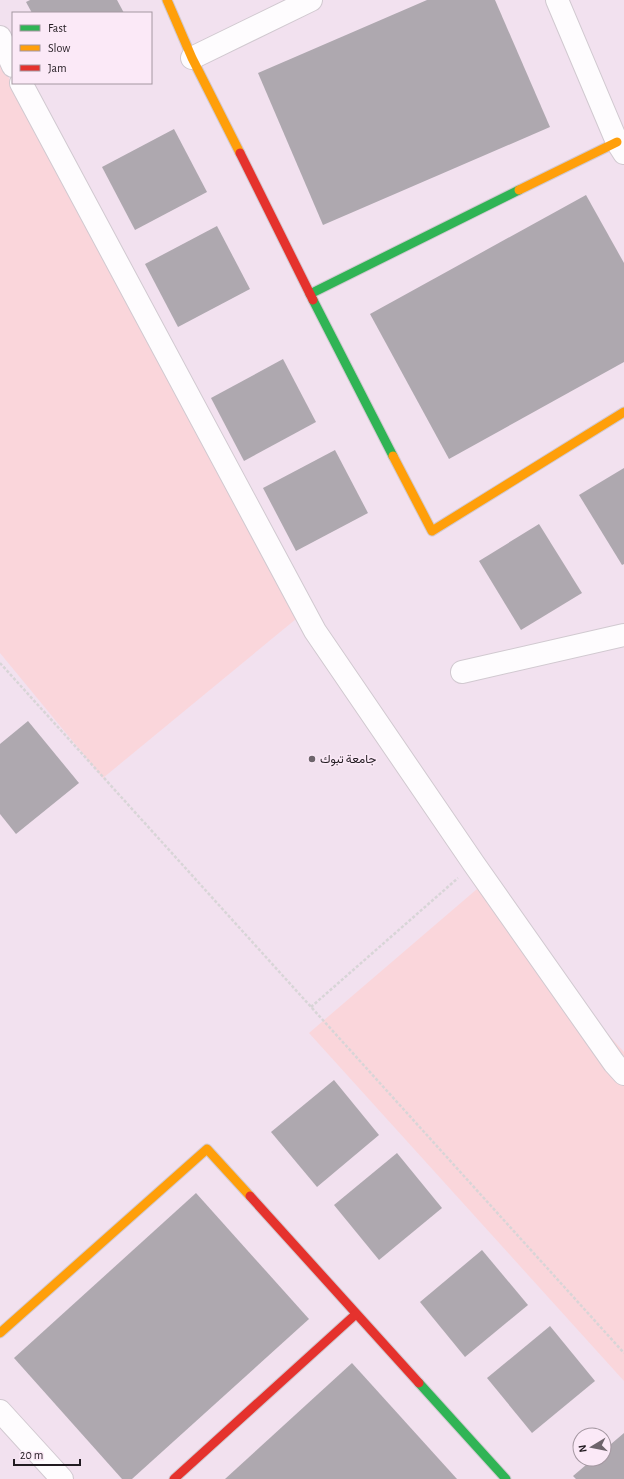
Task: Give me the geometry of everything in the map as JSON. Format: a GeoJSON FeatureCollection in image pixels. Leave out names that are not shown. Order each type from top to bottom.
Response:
{"type":"FeatureCollection","features":[{"type":"Feature","properties":{"kind":"street"},"geometry":{"type":"LineString","coordinates":[[167,0],[192,58],[310,294],[432,531],[624,412]]}},
{"type":"Feature","properties":{"kind":"street"},"geometry":{"type":"LineString","coordinates":[[192,58],[311,0]]}},
{"type":"Feature","properties":{"kind":"street"},"geometry":{"type":"LineString","coordinates":[[310,294],[621,148],[557,0]]}},
{"type":"Feature","properties":{"kind":"street"},"geometry":{"type":"LineString","coordinates":[[0,37],[12,64]]}},
{"type":"Feature","properties":{"kind":"street"},"geometry":{"type":"LineString","coordinates":[[22,84],[315,630],[474,864],[614,1063],[624,1074]]}},
{"type":"Feature","properties":{"kind":"street"},"geometry":{"type":"LineString","coordinates":[[462,672],[624,635]]}},
{"type":"Feature","properties":{"kind":"street"},"geometry":{"type":"LineString","coordinates":[[0,1332],[207,1149],[506,1479]]}},
{"type":"Feature","properties":{"kind":"street"},"geometry":{"type":"LineString","coordinates":[[174,1479],[356,1314]]}},
{"type":"Feature","properties":{"kind":"street"},"geometry":{"type":"LineString","coordinates":[[0,1411],[62,1479]]}},
{"type":"Feature","properties":{"kind":"path"},"geometry":{"type":"LineString","coordinates":[[0,662],[624,1353]]}},
{"type":"Feature","properties":{"kind":"path"},"geometry":{"type":"LineString","coordinates":[[311,1007],[474,864]]}},
{"type":"Feature","properties":{"kind":"shaded area","name":"جامعة تبوك"},"geometry":{"type":"Polygon","coordinates":[[[0,0],[624,0],[624,1479],[0,1479],[0,0]]]}},
{"type":"Feature","properties":{"kind":"shaded area"},"geometry":{"type":"Polygon","coordinates":[[[0,61],[296,619],[103,778],[0,653],[0,61]]]}},
{"type":"Feature","properties":{"kind":"shaded area"},"geometry":{"type":"Polygon","coordinates":[[[477,889],[624,1052],[624,1381],[309,1033],[477,889]]]}},
{"type":"Feature","properties":{"kind":"building"},"geometry":{"type":"Polygon","coordinates":[[[30,0],[117,0],[123,12],[31,12],[26,2],[30,0]]]}},
{"type":"Feature","properties":{"kind":"building"},"geometry":{"type":"Polygon","coordinates":[[[427,0],[495,0],[550,127],[323,225],[258,73],[427,0]]]}},
{"type":"Feature","properties":{"kind":"building"},"geometry":{"type":"Polygon","coordinates":[[[174,129],[207,192],[135,230],[102,167],[174,129]]]}},
{"type":"Feature","properties":{"kind":"building"},"geometry":{"type":"Polygon","coordinates":[[[586,195],[624,263],[624,362],[449,459],[370,314],[586,195]]]}},
{"type":"Feature","properties":{"kind":"building"},"geometry":{"type":"Polygon","coordinates":[[[217,226],[250,289],[178,327],[145,264],[217,226]]]}},
{"type":"Feature","properties":{"kind":"building"},"geometry":{"type":"Polygon","coordinates":[[[283,359],[316,422],[244,461],[211,398],[283,359]]]}},
{"type":"Feature","properties":{"kind":"building"},"geometry":{"type":"Polygon","coordinates":[[[335,450],[368,513],[296,551],[263,488],[335,450]]]}},
{"type":"Feature","properties":{"kind":"building"},"geometry":{"type":"Polygon","coordinates":[[[624,468],[624,564],[622,565],[579,495],[624,468]]]}},
{"type":"Feature","properties":{"kind":"building"},"geometry":{"type":"Polygon","coordinates":[[[539,524],[582,593],[521,630],[479,561],[539,524]]]}},
{"type":"Feature","properties":{"kind":"building"},"geometry":{"type":"Polygon","coordinates":[[[28,721],[79,783],[16,834],[0,814],[0,744],[28,721]]]}},
{"type":"Feature","properties":{"kind":"building"},"geometry":{"type":"Polygon","coordinates":[[[334,1080],[379,1135],[317,1187],[271,1132],[334,1080]]]}},
{"type":"Feature","properties":{"kind":"building"},"geometry":{"type":"Polygon","coordinates":[[[397,1153],[442,1208],[379,1260],[334,1205],[397,1153]]]}},
{"type":"Feature","properties":{"kind":"building"},"geometry":{"type":"Polygon","coordinates":[[[196,1193],[309,1319],[132,1479],[122,1479],[14,1358],[196,1193]]]}},
{"type":"Feature","properties":{"kind":"building"},"geometry":{"type":"Polygon","coordinates":[[[482,1250],[528,1305],[465,1357],[420,1302],[482,1250]]]}},
{"type":"Feature","properties":{"kind":"building"},"geometry":{"type":"Polygon","coordinates":[[[550,1326],[595,1381],[532,1433],[487,1378],[550,1326]]]}},
{"type":"Feature","properties":{"kind":"building"},"geometry":{"type":"Polygon","coordinates":[[[352,1363],[457,1479],[225,1479],[352,1363]]]}},
{"type":"Feature","properties":{"kind":"building"},"geometry":{"type":"Polygon","coordinates":[[[624,1433],[624,1479],[576,1479],[573,1476],[584,1467],[612,1467],[612,1443],[624,1433]]]}},
{"type":"Feature","properties":{"kind":"traffic: fast"},"geometry":{"type":"LineString","coordinates":[[310,294],[519,190]]}},
{"type":"Feature","properties":{"kind":"traffic: fast"},"geometry":{"type":"LineString","coordinates":[[313,300],[393,456]]}},
{"type":"Feature","properties":{"kind":"traffic: fast"},"geometry":{"type":"LineString","coordinates":[[419,1383],[506,1479]]}},
{"type":"Feature","properties":{"kind":"traffic: slow"},"geometry":{"type":"LineString","coordinates":[[167,0],[192,58],[240,153]]}},
{"type":"Feature","properties":{"kind":"traffic: slow"},"geometry":{"type":"LineString","coordinates":[[519,190],[617,142]]}},
{"type":"Feature","properties":{"kind":"traffic: slow"},"geometry":{"type":"LineString","coordinates":[[393,456],[432,531],[624,412]]}},
{"type":"Feature","properties":{"kind":"traffic: slow"},"geometry":{"type":"LineString","coordinates":[[0,1333],[207,1149],[250,1196]]}},
{"type":"Feature","properties":{"kind":"traffic: jam"},"geometry":{"type":"LineString","coordinates":[[240,153],[313,300]]}},
{"type":"Feature","properties":{"kind":"traffic: jam"},"geometry":{"type":"LineString","coordinates":[[250,1196],[419,1383]]}},
{"type":"Feature","properties":{"kind":"traffic: jam"},"geometry":{"type":"LineString","coordinates":[[174,1479],[356,1314]]}},
{"type":"Feature","properties":{"kind":"place","name":"جامعة تبوك"},"geometry":{"type":"Point","coordinates":[312,759]}}]}
